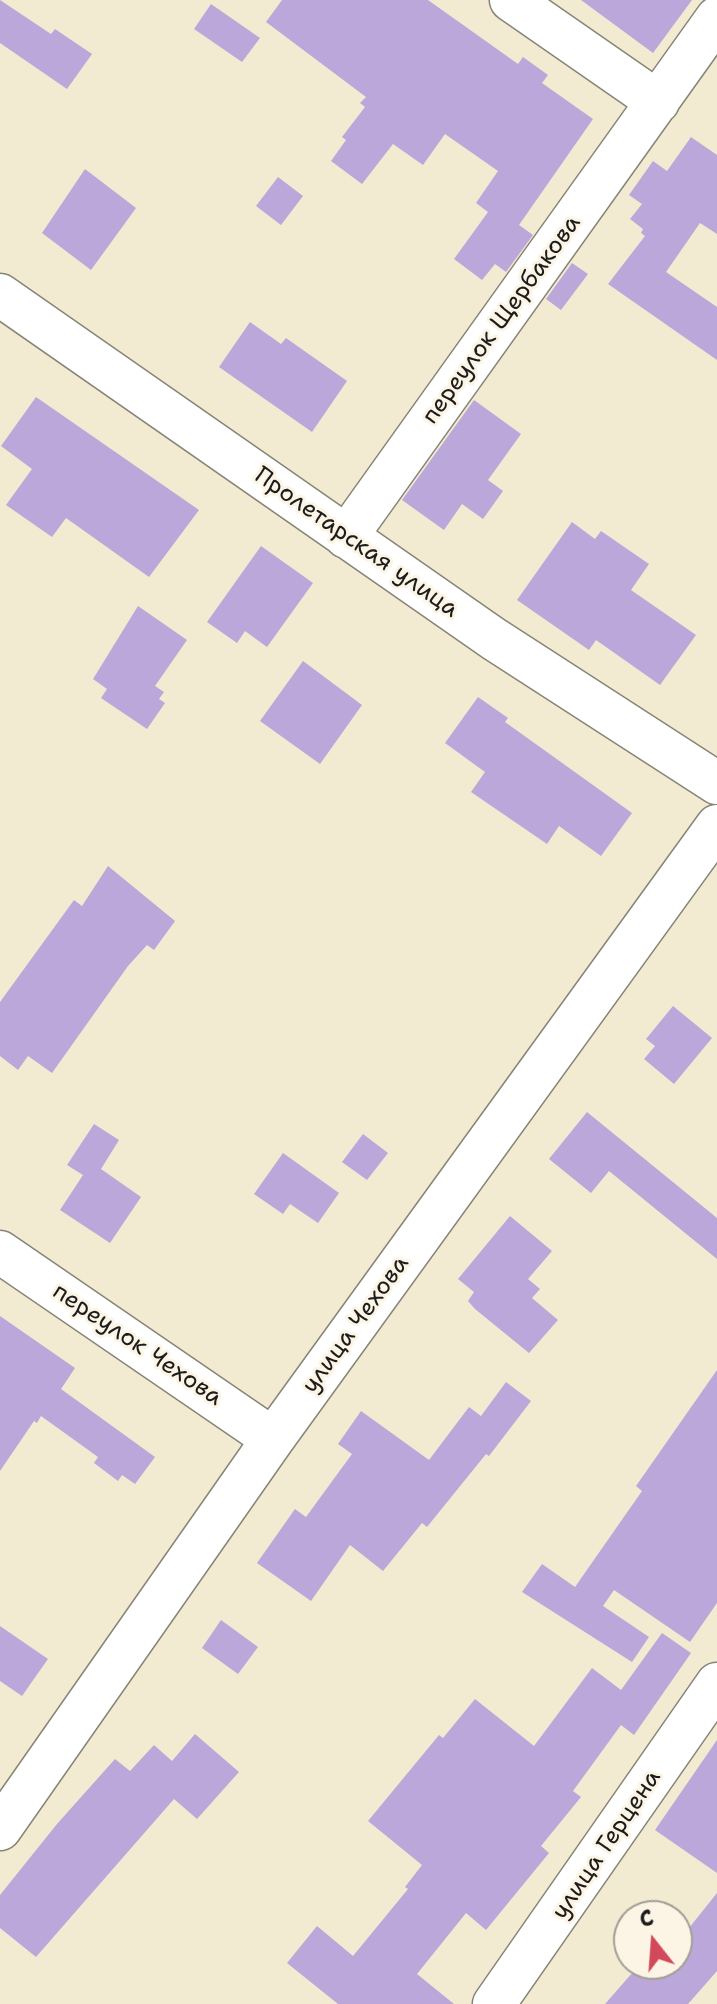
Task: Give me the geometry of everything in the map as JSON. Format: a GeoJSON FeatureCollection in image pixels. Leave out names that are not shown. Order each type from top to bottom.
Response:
{"type":"FeatureCollection","features":[{"type":"Feature","properties":{"kind":"street"},"geometry":{"type":"LineString","coordinates":[[511,0],[658,102]]}},
{"type":"Feature","properties":{"kind":"street","name":"переулок Щербакова"},"geometry":{"type":"LineString","coordinates":[[346,537],[717,18]]}},
{"type":"Feature","properties":{"kind":"street","name":"Пролетарская улица"},"geometry":{"type":"LineString","coordinates":[[0,295],[494,639],[717,783]]}},
{"type":"Feature","properties":{"kind":"street","name":"улица Чехова"},"geometry":{"type":"LineString","coordinates":[[0,1829],[273,1439],[717,826]]}},
{"type":"Feature","properties":{"kind":"street","name":"переулок Чехова"},"geometry":{"type":"LineString","coordinates":[[0,1252],[273,1439]]}},
{"type":"Feature","properties":{"kind":"street","name":"улица Герцена"},"geometry":{"type":"LineString","coordinates":[[494,2004],[717,1684]]}},
{"type":"Feature","properties":{"kind":"building"},"geometry":{"type":"Polygon","coordinates":[[[0,0],[51,34],[55,29],[92,54],[67,89],[0,43],[0,0]]]}},
{"type":"Feature","properties":{"kind":"building"},"geometry":{"type":"Polygon","coordinates":[[[282,0],[428,0],[518,64],[523,57],[548,75],[542,83],[593,119],[519,225],[533,235],[506,272],[495,264],[482,280],[454,259],[488,212],[476,203],[498,171],[445,134],[423,165],[393,144],[362,184],[331,161],[346,140],[342,137],[365,107],[360,103],[366,97],[266,22],[282,0]]]}},
{"type":"Feature","properties":{"kind":"building"},"geometry":{"type":"Polygon","coordinates":[[[581,0],[692,0],[653,53],[581,0]]]}},
{"type":"Feature","properties":{"kind":"building"},"geometry":{"type":"Polygon","coordinates":[[[211,4],[260,38],[242,62],[194,29],[211,4]]]}},
{"type":"Feature","properties":{"kind":"building"},"geometry":{"type":"Polygon","coordinates":[[[691,137],[717,155],[717,234],[700,223],[666,272],[717,307],[717,360],[608,284],[645,236],[641,233],[643,229],[630,219],[642,204],[629,195],[653,161],[667,171],[691,137]]]}},
{"type":"Feature","properties":{"kind":"building"},"geometry":{"type":"Polygon","coordinates":[[[85,169],[136,208],[91,270],[42,233],[85,169]]]}},
{"type":"Feature","properties":{"kind":"building"},"geometry":{"type":"Polygon","coordinates":[[[278,177],[303,196],[281,225],[256,206],[278,177]]]}},
{"type":"Feature","properties":{"kind":"building"},"geometry":{"type":"Polygon","coordinates":[[[572,263],[588,274],[561,310],[546,299],[572,263]]]}},
{"type":"Feature","properties":{"kind":"building"},"geometry":{"type":"Polygon","coordinates":[[[250,322],[281,344],[286,338],[347,381],[312,432],[219,367],[250,322]]]}},
{"type":"Feature","properties":{"kind":"building"},"geometry":{"type":"Polygon","coordinates":[[[36,397],[199,510],[149,577],[66,518],[52,537],[6,505],[32,469],[1,446],[36,397]]]}},
{"type":"Feature","properties":{"kind":"building"},"geometry":{"type":"Polygon","coordinates":[[[474,400],[521,434],[488,480],[503,491],[483,519],[462,504],[444,530],[402,500],[474,400]]]}},
{"type":"Feature","properties":{"kind":"building"},"geometry":{"type":"Polygon","coordinates":[[[572,522],[595,539],[601,531],[649,564],[631,590],[696,635],[660,685],[596,640],[589,650],[517,600],[572,522]]]}},
{"type":"Feature","properties":{"kind":"building"},"geometry":{"type":"Polygon","coordinates":[[[261,546],[313,583],[267,647],[245,631],[237,643],[207,622],[261,546]]]}},
{"type":"Feature","properties":{"kind":"building"},"geometry":{"type":"Polygon","coordinates":[[[138,606],[187,640],[155,686],[164,692],[159,699],[165,703],[147,729],[101,698],[107,689],[93,679],[138,606]]]}},
{"type":"Feature","properties":{"kind":"building"},"geometry":{"type":"Polygon","coordinates":[[[303,661],[362,705],[320,764],[260,721],[303,661]]]}},
{"type":"Feature","properties":{"kind":"building"},"geometry":{"type":"Polygon","coordinates":[[[478,697],[508,718],[505,722],[632,813],[601,856],[559,826],[547,844],[471,792],[485,772],[445,743],[478,697]]]}},
{"type":"Feature","properties":{"kind":"building"},"geometry":{"type":"Polygon","coordinates":[[[108,866],[175,921],[154,950],[147,945],[128,966],[52,1073],[28,1056],[18,1070],[0,1056],[0,1002],[74,900],[82,906],[108,866]]]}},
{"type":"Feature","properties":{"kind":"building"},"geometry":{"type":"Polygon","coordinates":[[[673,1006],[712,1038],[674,1084],[644,1059],[655,1046],[646,1039],[673,1006]]]}},
{"type":"Feature","properties":{"kind":"building"},"geometry":{"type":"Polygon","coordinates":[[[587,1112],[717,1218],[717,1259],[609,1171],[591,1193],[549,1159],[587,1112]]]}},
{"type":"Feature","properties":{"kind":"building"},"geometry":{"type":"Polygon","coordinates":[[[94,1124],[119,1140],[101,1169],[141,1197],[110,1243],[60,1210],[83,1175],[67,1165],[94,1124]]]}},
{"type":"Feature","properties":{"kind":"building"},"geometry":{"type":"Polygon","coordinates":[[[363,1134],[388,1153],[367,1180],[342,1162],[363,1134]]]}},
{"type":"Feature","properties":{"kind":"building"},"geometry":{"type":"Polygon","coordinates":[[[283,1153],[339,1193],[318,1223],[290,1204],[283,1214],[254,1194],[283,1153]]]}},
{"type":"Feature","properties":{"kind":"building"},"geometry":{"type":"Polygon","coordinates":[[[510,1216],[552,1251],[528,1279],[540,1289],[532,1298],[558,1320],[529,1353],[475,1309],[468,1301],[474,1292],[458,1279],[510,1216]]]}},
{"type":"Feature","properties":{"kind":"building"},"geometry":{"type":"Polygon","coordinates":[[[0,1316],[75,1368],[61,1389],[155,1457],[135,1484],[122,1475],[118,1481],[94,1463],[98,1457],[41,1416],[37,1423],[34,1421],[0,1471],[0,1316]]]}},
{"type":"Feature","properties":{"kind":"building"},"geometry":{"type":"Polygon","coordinates":[[[717,1370],[717,1603],[690,1642],[614,1590],[603,1606],[649,1637],[632,1662],[522,1592],[542,1564],[575,1587],[642,1491],[636,1486],[717,1370]]]}},
{"type":"Feature","properties":{"kind":"building"},"geometry":{"type":"Polygon","coordinates":[[[506,1382],[531,1401],[489,1456],[486,1454],[427,1527],[422,1523],[383,1571],[350,1545],[311,1601],[257,1563],[295,1509],[306,1517],[352,1454],[338,1444],[361,1411],[429,1460],[469,1407],[481,1416],[506,1382]]]}},
{"type":"Feature","properties":{"kind":"building"},"geometry":{"type":"Polygon","coordinates":[[[221,1620],[258,1647],[238,1674],[202,1648],[221,1620]]]}},
{"type":"Feature","properties":{"kind":"building"},"geometry":{"type":"Polygon","coordinates":[[[0,1626],[48,1659],[22,1696],[0,1681],[0,1626]]]}},
{"type":"Feature","properties":{"kind":"building"},"geometry":{"type":"Polygon","coordinates":[[[662,1633],[691,1653],[634,1735],[621,1725],[573,1791],[581,1797],[541,1846],[549,1853],[486,1930],[466,1913],[417,1974],[454,2004],[338,2004],[287,1963],[317,1926],[353,1956],[408,1889],[405,1887],[422,1865],[368,1821],[439,1735],[443,1738],[475,1699],[534,1746],[592,1668],[621,1690],[662,1633]]]}},
{"type":"Feature","properties":{"kind":"building"},"geometry":{"type":"Polygon","coordinates":[[[195,1734],[239,1772],[197,1819],[174,1799],[36,1957],[0,1928],[0,1895],[115,1759],[130,1771],[154,1745],[172,1761],[195,1734]]]}},
{"type":"Feature","properties":{"kind":"building"},"geometry":{"type":"Polygon","coordinates":[[[717,1740],[717,1873],[655,1830],[717,1740]]]}},
{"type":"Feature","properties":{"kind":"building"},"geometry":{"type":"Polygon","coordinates":[[[717,1893],[717,1971],[688,2004],[605,2004],[626,1980],[693,1980],[693,1923],[717,1893]]]}}]}
